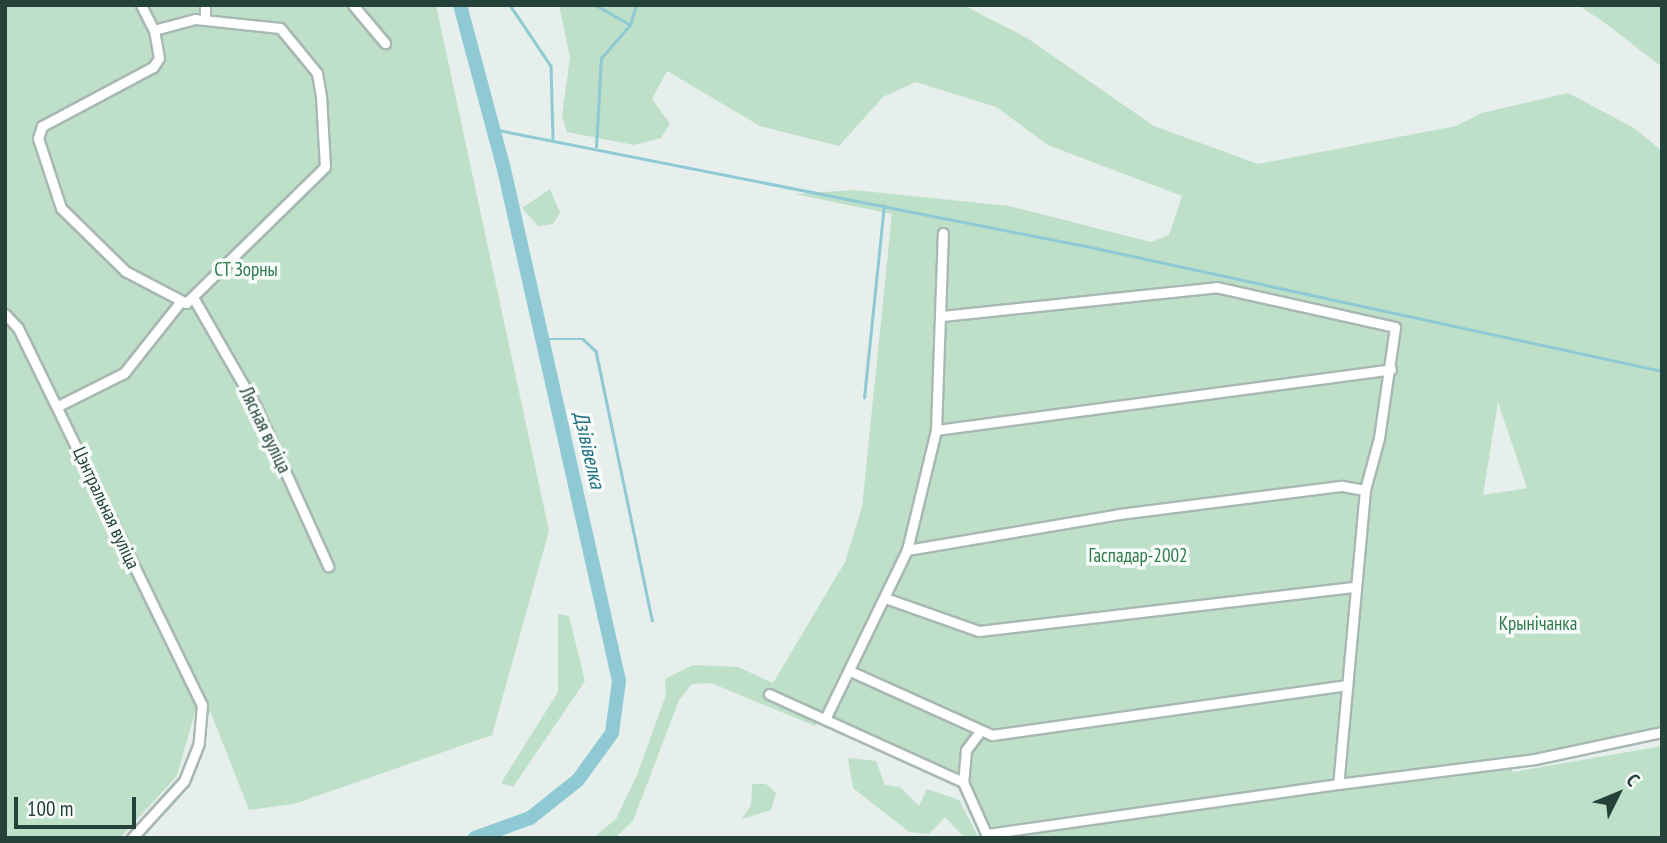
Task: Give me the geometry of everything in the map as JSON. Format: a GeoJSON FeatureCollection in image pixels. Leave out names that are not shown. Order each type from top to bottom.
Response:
{"type":"FeatureCollection","features":[{"type":"Feature","properties":{"kind":"street"},"geometry":{"type":"LineString","coordinates":[[141,5],[154,30],[153,67],[42,126],[38,138],[61,208],[125,271],[181,301],[194,299],[325,167],[317,73],[294,40],[268,24],[205,19],[154,30]]}},
{"type":"Feature","properties":{"kind":"street"},"geometry":{"type":"LineString","coordinates":[[205,5],[205,19]]}},
{"type":"Feature","properties":{"kind":"street"},"geometry":{"type":"LineString","coordinates":[[353,5],[385,43]]}},
{"type":"Feature","properties":{"kind":"street"},"geometry":{"type":"LineString","coordinates":[[825,719],[888,599],[907,550],[936,430],[943,233]]}},
{"type":"Feature","properties":{"kind":"street"},"geometry":{"type":"LineString","coordinates":[[942,316],[1216,287],[1395,327],[1391,369],[1365,490],[1338,784]]}},
{"type":"Feature","properties":{"kind":"street","name":"Лясная вуліца"},"geometry":{"type":"LineString","coordinates":[[194,299],[256,407],[328,566]]}},
{"type":"Feature","properties":{"kind":"street"},"geometry":{"type":"LineString","coordinates":[[58,406],[124,373],[181,301]]}},
{"type":"Feature","properties":{"kind":"street","name":"Цэнтральная вуліца"},"geometry":{"type":"LineString","coordinates":[[5,314],[58,406],[202,705],[199,743],[184,781],[132,838]]}},
{"type":"Feature","properties":{"kind":"street"},"geometry":{"type":"LineString","coordinates":[[936,430],[1391,369]]}},
{"type":"Feature","properties":{"kind":"street"},"geometry":{"type":"LineString","coordinates":[[907,550],[1119,514],[1342,486],[1365,490]]}},
{"type":"Feature","properties":{"kind":"street"},"geometry":{"type":"LineString","coordinates":[[888,599],[979,631],[1355,587]]}},
{"type":"Feature","properties":{"kind":"street"},"geometry":{"type":"LineString","coordinates":[[850,671],[978,734],[1347,685]]}},
{"type":"Feature","properties":{"kind":"street"},"geometry":{"type":"LineString","coordinates":[[769,694],[963,782]]}},
{"type":"Feature","properties":{"kind":"street"},"geometry":{"type":"LineString","coordinates":[[978,734],[966,750],[963,782],[988,836],[1338,784],[1535,759],[1662,732]]}},
{"type":"Feature","properties":{"kind":"green space","name":"СТ Зорны"},"geometry":{"type":"Polygon","coordinates":[[[5,5],[436,5],[549,531],[492,735],[294,804],[249,810],[211,713],[196,708],[177,776],[120,838],[5,838],[5,5]]]}},
{"type":"Feature","properties":{"kind":"green space"},"geometry":{"type":"Polygon","coordinates":[[[559,5],[963,5],[1027,38],[1154,126],[1258,164],[1456,126],[1482,113],[1568,93],[1634,128],[1662,151],[1662,727],[1509,760],[1513,772],[1662,746],[1662,838],[983,838],[954,776],[822,713],[815,726],[711,683],[692,684],[679,700],[633,821],[615,838],[593,838],[616,819],[637,775],[666,695],[665,679],[693,665],[738,667],[773,683],[845,562],[862,507],[892,214],[795,194],[854,190],[1009,206],[1151,242],[1169,235],[1182,196],[1048,145],[996,107],[916,82],[883,97],[839,146],[760,126],[667,71],[652,99],[670,124],[661,138],[634,145],[567,132],[562,116],[570,57],[559,5]],[[1498,402],[1483,495],[1527,488],[1498,402]]]}},
{"type":"Feature","properties":{"kind":"green space"},"geometry":{"type":"Polygon","coordinates":[[[1578,5],[1662,5],[1662,67],[1605,23],[1578,5]]]}},
{"type":"Feature","properties":{"kind":"green space"},"geometry":{"type":"Polygon","coordinates":[[[550,189],[560,213],[553,224],[538,226],[522,208],[550,189]]]}},
{"type":"Feature","properties":{"kind":"green space"},"geometry":{"type":"Polygon","coordinates":[[[558,614],[569,616],[585,681],[513,787],[501,783],[558,692],[558,614]]]}},
{"type":"Feature","properties":{"kind":"green space"},"geometry":{"type":"Polygon","coordinates":[[[848,758],[876,761],[885,785],[900,787],[919,806],[927,789],[959,800],[979,838],[965,838],[945,817],[929,834],[909,832],[853,788],[848,758]]]}},
{"type":"Feature","properties":{"kind":"green space"},"geometry":{"type":"Polygon","coordinates":[[[752,784],[766,784],[776,793],[771,810],[742,819],[751,805],[752,784]]]}},
{"type":"Feature","properties":{"kind":"waterway","name":"Дзівівелка"},"geometry":{"type":"LineString","coordinates":[[460,5],[504,169],[619,681],[612,733],[578,780],[530,818],[475,838]]}},
{"type":"Feature","properties":{"kind":"waterway"},"geometry":{"type":"LineString","coordinates":[[510,5],[551,66],[553,138]]}},
{"type":"Feature","properties":{"kind":"waterway"},"geometry":{"type":"LineString","coordinates":[[596,5],[630,25]]}},
{"type":"Feature","properties":{"kind":"waterway"},"geometry":{"type":"LineString","coordinates":[[596,147],[601,58],[630,25],[636,5]]}},
{"type":"Feature","properties":{"kind":"waterway"},"geometry":{"type":"LineString","coordinates":[[488,128],[1100,249],[1662,371]]}},
{"type":"Feature","properties":{"kind":"waterway"},"geometry":{"type":"LineString","coordinates":[[864,398],[884,206]]}},
{"type":"Feature","properties":{"kind":"waterway"},"geometry":{"type":"LineString","coordinates":[[541,339],[583,339],[596,351],[652,620]]}},
{"type":"Feature","properties":{"kind":"park label","name":"Гаспадар-2002"},"geometry":{"type":"Point","coordinates":[1138,556]}},
{"type":"Feature","properties":{"kind":"park label","name":"Крынічанка"},"geometry":{"type":"Point","coordinates":[1538,624]}}]}
